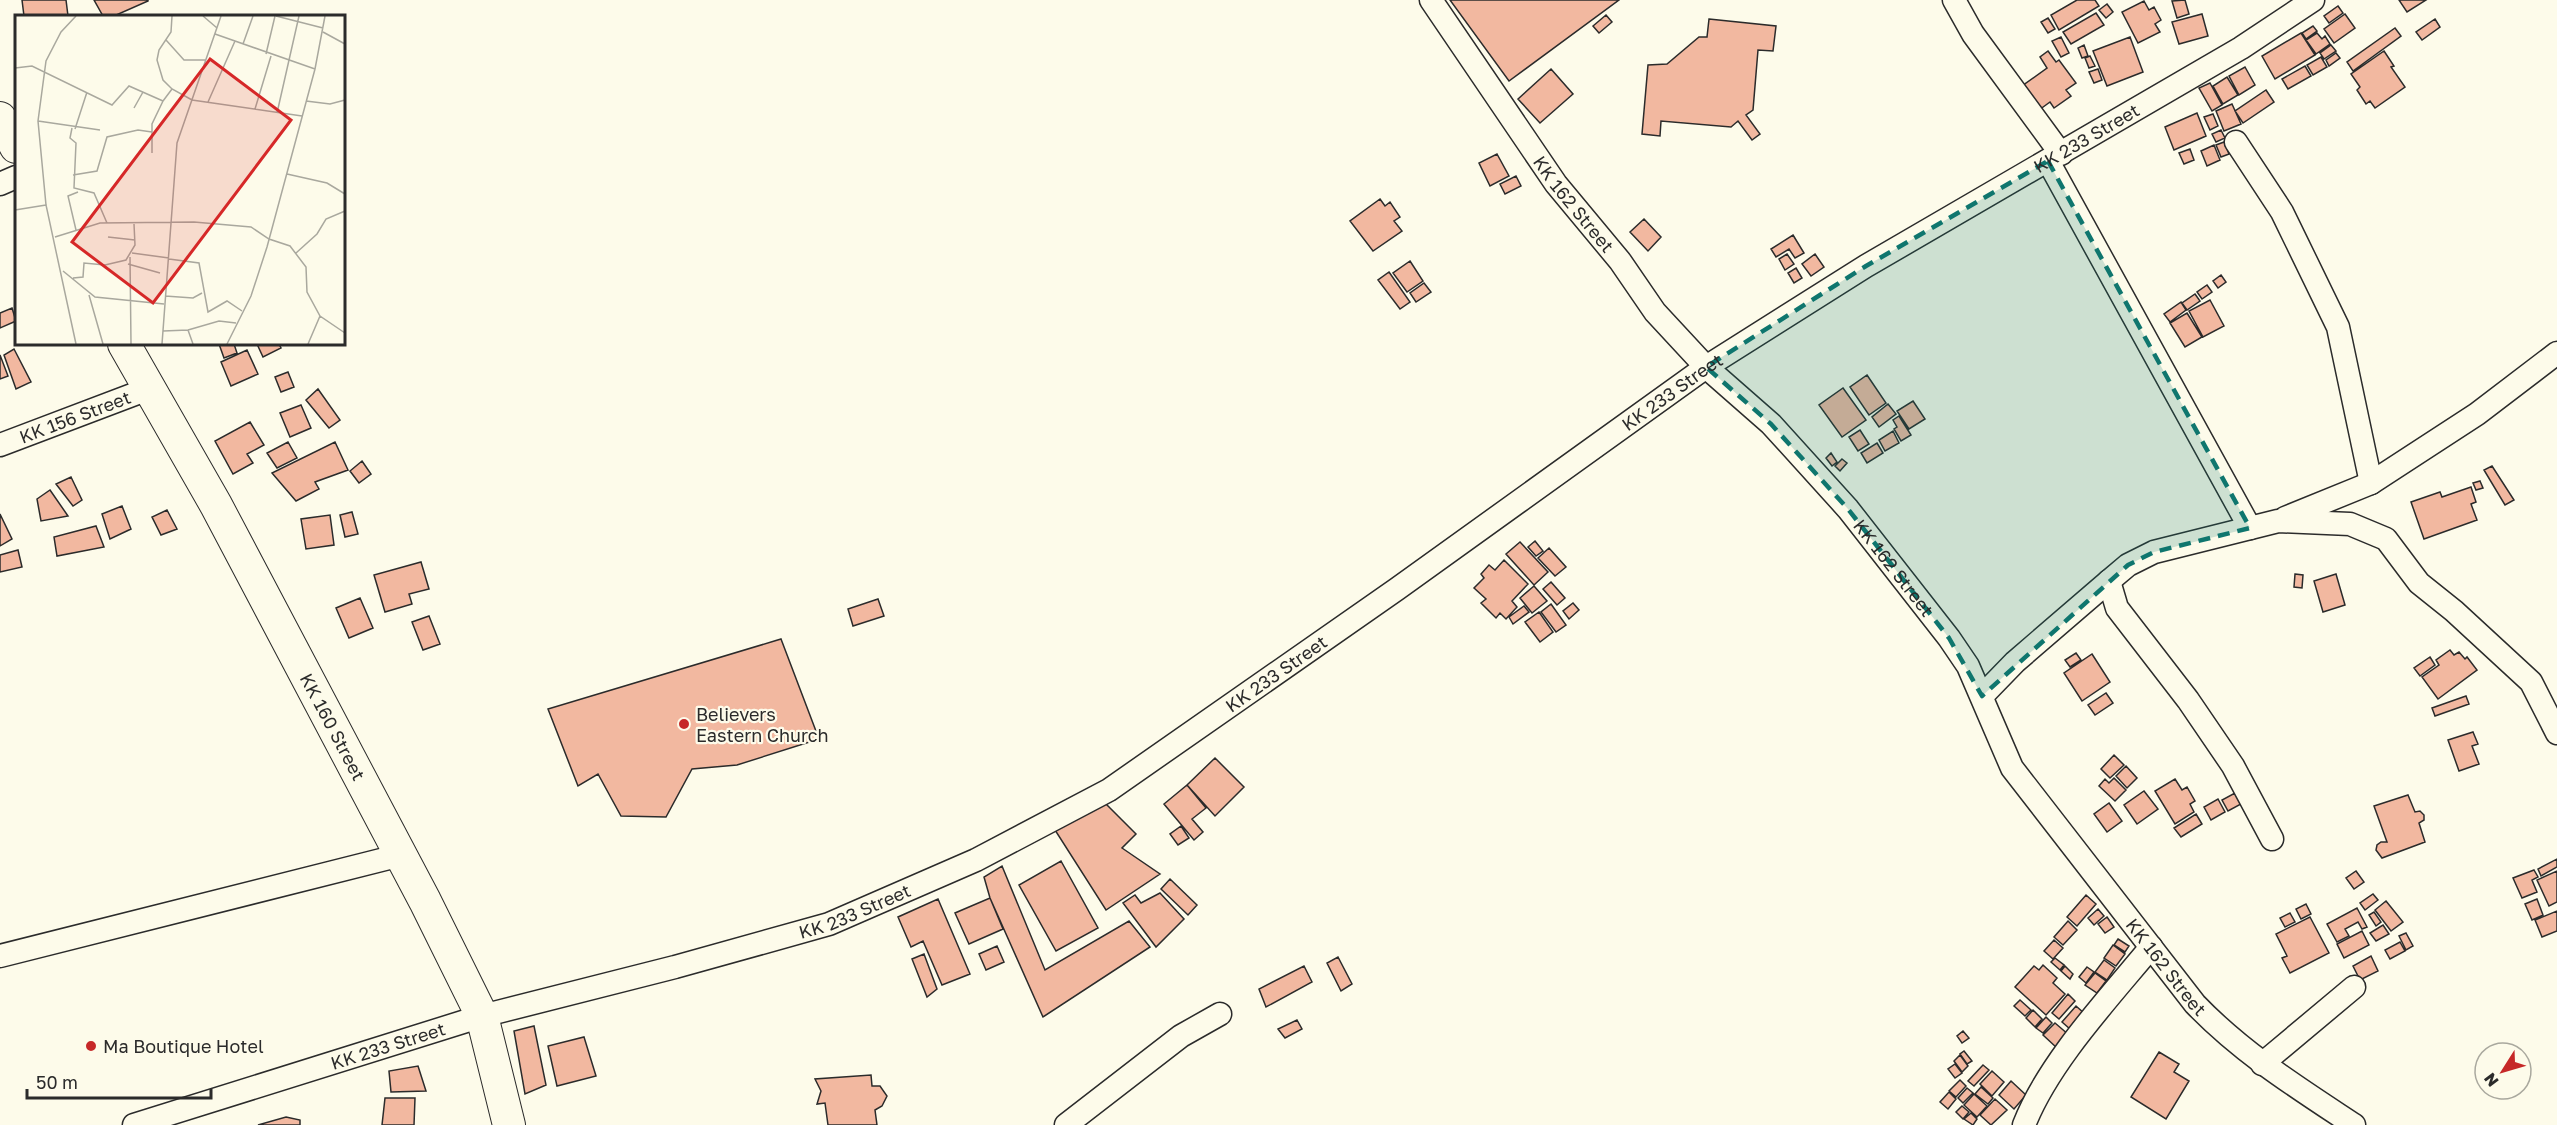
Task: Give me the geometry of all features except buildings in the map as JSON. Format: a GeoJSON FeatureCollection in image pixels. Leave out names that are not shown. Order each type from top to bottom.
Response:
{"type":"FeatureCollection","features":[{"type":"Feature","properties":{"kind":"main road"},"geometry":{"type":"LineString","coordinates":[[0,118],[15,145]]}},
{"type":"Feature","properties":{"kind":"main road","name":"KK 160 Street"},"geometry":{"type":"LineString","coordinates":[[125,345],[216,505],[401,855],[482,1016],[509,1125]]}},
{"type":"Feature","properties":{"kind":"street","name":"KK 162 Street"},"geometry":{"type":"LineString","coordinates":[[1431,0],[1556,184],[1620,261],[1655,312],[1706,367],[1771,424],[1848,509],[1949,638],[1968,666],[2012,768],[2202,1012],[2262,1064],[2354,1125]]}},
{"type":"Feature","properties":{"kind":"street"},"geometry":{"type":"LineString","coordinates":[[1954,0],[1973,34],[2055,158],[2250,528]]}},
{"type":"Feature","properties":{"kind":"street","name":"KK 233 Street"},"geometry":{"type":"LineString","coordinates":[[134,1125],[482,1016],[675,967],[829,924],[976,860],[1109,790],[1397,589],[1706,367],[1866,266],[2241,48],[2313,0]]}},
{"type":"Feature","properties":{"kind":"street"},"geometry":{"type":"LineString","coordinates":[[2236,142],[2282,212],[2338,327],[2371,483]]}},
{"type":"Feature","properties":{"kind":"street"},"geometry":{"type":"LineString","coordinates":[[0,184],[15,177]]}},
{"type":"Feature","properties":{"kind":"street"},"geometry":{"type":"LineString","coordinates":[[1982,696],[2015,662],[2128,565],[2154,552],[2278,521],[2371,483],[2477,414],[2557,353]]}},
{"type":"Feature","properties":{"kind":"street","name":"KK 156 Street"},"geometry":{"type":"LineString","coordinates":[[0,445],[148,389]]}},
{"type":"Feature","properties":{"kind":"street"},"geometry":{"type":"LineString","coordinates":[[2278,521],[2350,524],[2386,539],[2419,583],[2454,611],[2493,650],[2531,682],[2557,733]]}},
{"type":"Feature","properties":{"kind":"street"},"geometry":{"type":"LineString","coordinates":[[2109,581],[2117,608],[2188,700],[2233,766],[2272,839]]}},
{"type":"Feature","properties":{"kind":"street"},"geometry":{"type":"LineString","coordinates":[[0,956],[401,855]]}},
{"type":"Feature","properties":{"kind":"street"},"geometry":{"type":"LineString","coordinates":[[2024,1125],[2034,1101],[2095,1015],[2151,947]]}},
{"type":"Feature","properties":{"kind":"street"},"geometry":{"type":"LineString","coordinates":[[2262,1064],[2354,987]]}},
{"type":"Feature","properties":{"kind":"street"},"geometry":{"type":"LineString","coordinates":[[1066,1125],[1180,1036],[1220,1014]]}},
{"type":"Feature","properties":{"kind":"highlighted area"},"geometry":{"type":"Polygon","coordinates":[[[2048,161],[2250,528],[2154,552],[2128,565],[1982,696],[1949,638],[1848,509],[1771,424],[1706,367],[1866,266],[2048,161]]]}},
{"type":"Feature","properties":{"kind":"place","name":"Believers Eastern Church"},"geometry":{"type":"Point","coordinates":[684,724]}},
{"type":"Feature","properties":{"kind":"place","name":"Ma Boutique Hotel"},"geometry":{"type":"Point","coordinates":[91,1046]}}]}
